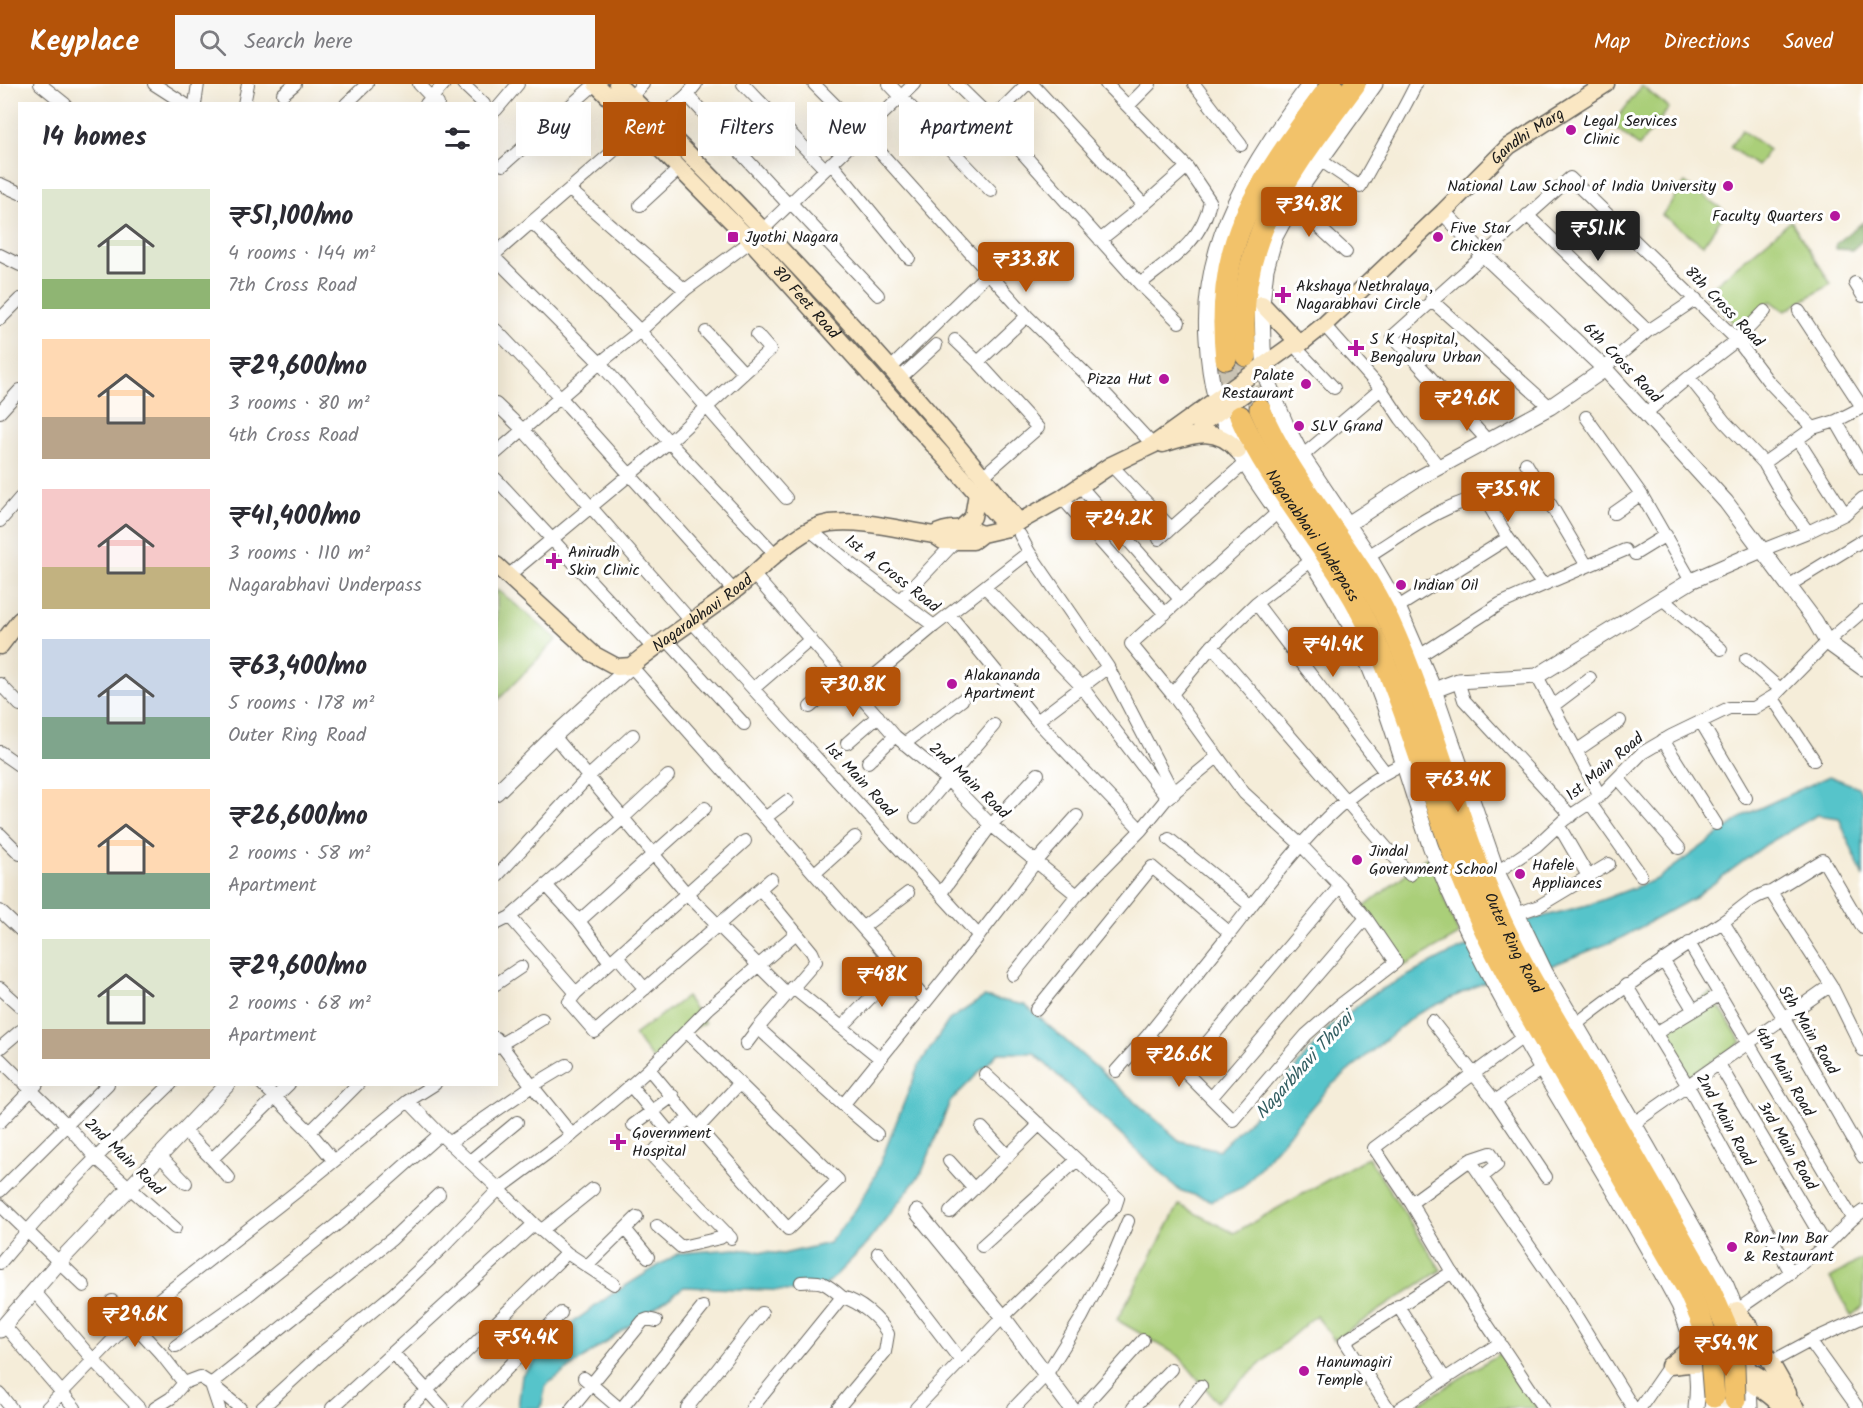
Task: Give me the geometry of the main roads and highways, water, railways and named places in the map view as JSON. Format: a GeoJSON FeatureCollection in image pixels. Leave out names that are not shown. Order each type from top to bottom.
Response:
{"type":"FeatureCollection","features":[{"type":"Feature","properties":{"kind":"highway"},"geometry":{"type":"LineString","coordinates":[[1332,84],[1272,171],[1244,219],[1228,276],[1224,333],[1236,357],[1243,331],[1246,281],[1261,230],[1293,170],[1355,84]]}},
{"type":"Feature","properties":{"kind":"highway","name":"Nagarabhavi Underpass"},"geometry":{"type":"LineString","coordinates":[[1234,409],[1278,448],[1343,542],[1375,593],[1406,659],[1427,692]]}},
{"type":"Feature","properties":{"kind":"highway","name":"Nagarabhavi Underpass"},"geometry":{"type":"LineString","coordinates":[[1234,409],[1263,463],[1354,598],[1396,691],[1403,764]]}},
{"type":"Feature","properties":{"kind":"highway","name":"Outer Ring Road"},"geometry":{"type":"LineString","coordinates":[[1427,692],[1471,848],[1520,978],[1636,1180]]}},
{"type":"Feature","properties":{"kind":"highway","name":"Outer Ring Road"},"geometry":{"type":"LineString","coordinates":[[1403,764],[1454,854],[1498,923]]}},
{"type":"Feature","properties":{"kind":"highway"},"geometry":{"type":"LineString","coordinates":[[1636,1180],[1709,1287],[1725,1323],[1732,1346],[1734,1366],[1723,1405]]}},
{"type":"Feature","properties":{"kind":"highway"},"geometry":{"type":"LineString","coordinates":[[1636,1180],[1700,1317],[1701,1346],[1723,1405]]}},
{"type":"Feature","properties":{"kind":"main road","name":"80 Feet Road"},"geometry":{"type":"LineString","coordinates":[[595,84],[751,241],[977,493],[1016,528]]}},
{"type":"Feature","properties":{"kind":"main road","name":"80 Feet Road"},"geometry":{"type":"LineString","coordinates":[[618,84],[763,229],[896,373],[983,476],[1016,528]]}},
{"type":"Feature","properties":{"kind":"main road","name":"Gandhi Marg"},"geometry":{"type":"LineString","coordinates":[[1234,409],[1239,385],[1265,372],[1292,345],[1299,348],[1443,213],[1509,146],[1606,84]]}},
{"type":"Feature","properties":{"kind":"main road"},"geometry":{"type":"LineString","coordinates":[[1262,304],[1299,348]]}},
{"type":"Feature","properties":{"kind":"main road"},"geometry":{"type":"LineString","coordinates":[[1181,439],[1234,409],[1265,372]]}},
{"type":"Feature","properties":{"kind":"main road"},"geometry":{"type":"LineString","coordinates":[[977,493],[973,517],[957,536],[973,541],[982,534],[1016,528],[1111,465],[1234,409]]}},
{"type":"Feature","properties":{"kind":"main road"},"geometry":{"type":"LineString","coordinates":[[1153,445],[1211,434],[1225,439],[1242,457]]}},
{"type":"Feature","properties":{"kind":"main road","name":"Nagarabhavi Road"},"geometry":{"type":"LineString","coordinates":[[503,570],[593,654],[617,667],[631,666],[734,591],[775,554],[810,530],[830,523],[854,523],[934,535],[943,541],[957,536]]}},
{"type":"Feature","properties":{"kind":"main road"},"geometry":{"type":"LineString","coordinates":[[0,646],[18,624]]}},
{"type":"Feature","properties":{"kind":"main road"},"geometry":{"type":"LineString","coordinates":[[1737,1310],[1771,1362],[1791,1407]]}},
{"type":"Feature","properties":{"kind":"main road"},"geometry":{"type":"LineString","coordinates":[[1748,1377],[1716,1353],[1701,1346],[1669,1366],[1696,1364],[1748,1377],[1780,1390],[1791,1407]]}},
{"type":"Feature","properties":{"kind":"water","name":"Nagarbhavi Thorai"},"geometry":{"type":"Polygon","coordinates":[[[1829,776],[1858,787],[1863,796],[1863,877],[1839,818],[1817,815],[1767,844],[1692,899],[1619,939],[1548,967],[1481,984],[1415,1015],[1328,1088],[1243,1187],[1212,1201],[1179,1190],[1034,1053],[998,1053],[950,1102],[922,1172],[864,1247],[819,1292],[684,1287],[546,1385],[541,1408],[518,1408],[522,1375],[568,1326],[612,1294],[679,1253],[736,1249],[783,1254],[829,1243],[856,1209],[875,1176],[918,1067],[949,1020],[984,997],[1025,1005],[1180,1141],[1219,1150],[1260,1110],[1329,1028],[1373,994],[1449,954],[1526,921],[1591,904],[1657,879],[1745,815],[1829,776]]]}},
{"type":"Feature","properties":{"kind":"tunnel"},"geometry":{"type":"LineString","coordinates":[[1246,356],[1260,409]]}},
{"type":"Feature","properties":{"kind":"tunnel"},"geometry":{"type":"LineString","coordinates":[[1226,359],[1237,407]]}},
{"type":"Feature","properties":{"kind":"place","name":"Legal Services Clinic"},"geometry":{"type":"Point","coordinates":[1571,130]}},
{"type":"Feature","properties":{"kind":"place","name":"National Law School of India University"},"geometry":{"type":"Point","coordinates":[1728,186]}},
{"type":"Feature","properties":{"kind":"place","name":"Faculty Quarters"},"geometry":{"type":"Point","coordinates":[1835,216]}},
{"type":"Feature","properties":{"kind":"place","name":"Jyothi Nagara"},"geometry":{"type":"Point","coordinates":[733,237]}},
{"type":"Feature","properties":{"kind":"place","name":"Five Star Chicken"},"geometry":{"type":"Point","coordinates":[1438,237]}},
{"type":"Feature","properties":{"kind":"place","name":"Akshaya Nethralaya, Nagarabhavi Circle"},"geometry":{"type":"Point","coordinates":[1283,295]}},
{"type":"Feature","properties":{"kind":"place","name":"S K Hospital, Bengaluru Urban"},"geometry":{"type":"Point","coordinates":[1356,348]}},
{"type":"Feature","properties":{"kind":"place","name":"Pizza Hut"},"geometry":{"type":"Point","coordinates":[1164,379]}},
{"type":"Feature","properties":{"kind":"place","name":"Palate Restaurant"},"geometry":{"type":"Point","coordinates":[1306,384]}},
{"type":"Feature","properties":{"kind":"place","name":"SLV Grand"},"geometry":{"type":"Point","coordinates":[1299,426]}},
{"type":"Feature","properties":{"kind":"place","name":"Anirudh Skin Clinic"},"geometry":{"type":"Point","coordinates":[554,561]}},
{"type":"Feature","properties":{"kind":"place","name":"Indian Oil"},"geometry":{"type":"Point","coordinates":[1401,585]}},
{"type":"Feature","properties":{"kind":"place","name":"Alakananda Apartment"},"geometry":{"type":"Point","coordinates":[952,684]}},
{"type":"Feature","properties":{"kind":"place","name":"Jindal Government School"},"geometry":{"type":"Point","coordinates":[1357,860]}},
{"type":"Feature","properties":{"kind":"place","name":"Hafele Appliances"},"geometry":{"type":"Point","coordinates":[1520,874]}},
{"type":"Feature","properties":{"kind":"place","name":"Government Hospital"},"geometry":{"type":"Point","coordinates":[618,1142]}},
{"type":"Feature","properties":{"kind":"place","name":"Ron-Inn Bar & Restaurant"},"geometry":{"type":"Point","coordinates":[1732,1247]}},
{"type":"Feature","properties":{"kind":"place","name":"Hanumagiri Temple"},"geometry":{"type":"Point","coordinates":[1304,1371]}}]}
